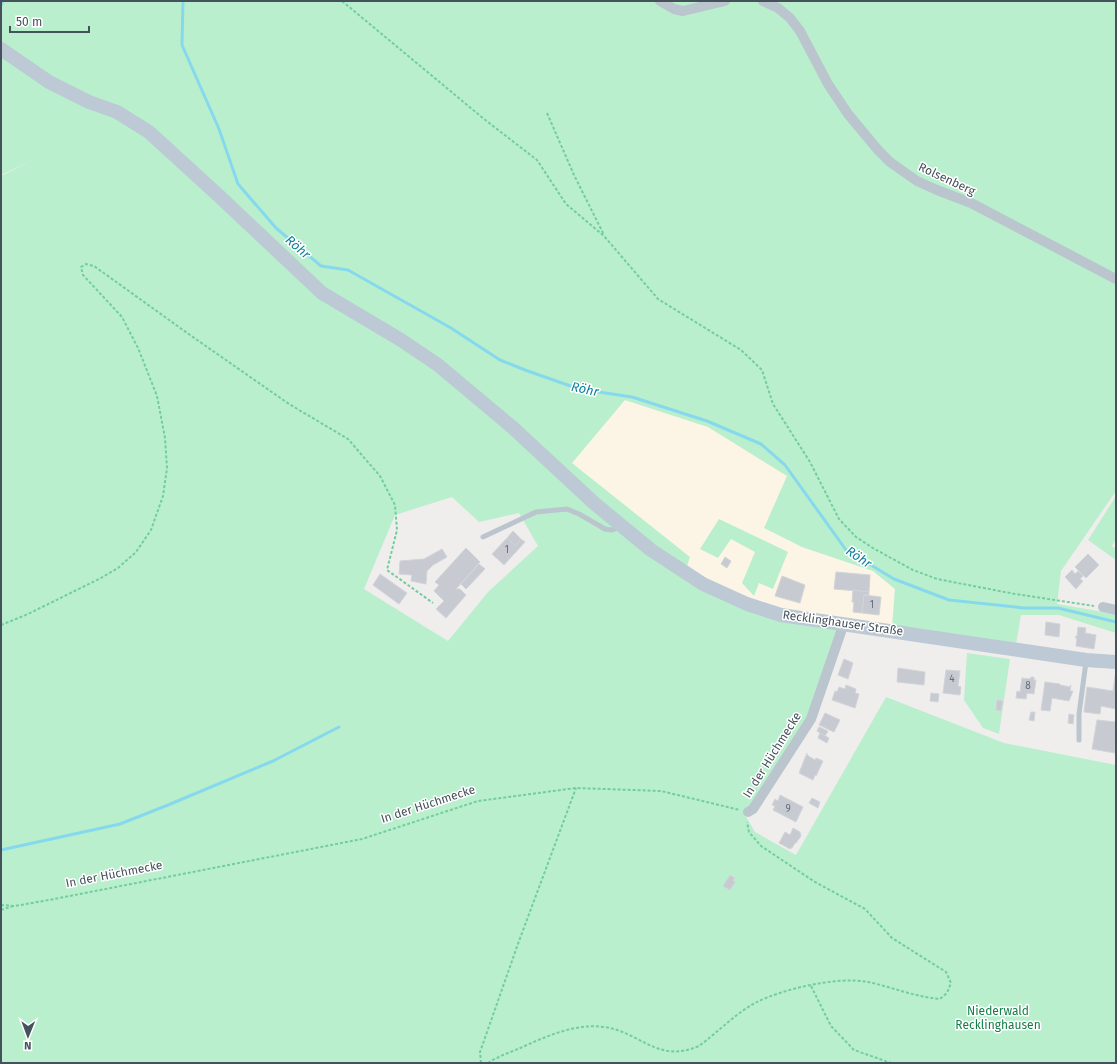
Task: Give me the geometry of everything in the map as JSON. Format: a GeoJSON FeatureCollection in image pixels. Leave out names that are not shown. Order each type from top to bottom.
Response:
{"type":"FeatureCollection","features":[{"type":"Feature","properties":{"kind":"main road","name":"Recklinghauser Straße"},"geometry":{"type":"LineString","coordinates":[[1,49],[50,82],[89,102],[117,112],[149,132],[218,194],[322,293],[401,340],[438,365],[512,427],[621,526],[651,550],[703,584],[747,604],[781,615],[844,623],[1086,660],[1116,662]]}},
{"type":"Feature","properties":{"kind":"street"},"geometry":{"type":"LineString","coordinates":[[660,1],[674,9],[683,11],[725,1]]}},
{"type":"Feature","properties":{"kind":"street","name":"Rolsenberg"},"geometry":{"type":"LineString","coordinates":[[763,1],[772,4],[795,24],[828,84],[848,114],[890,162],[917,181],[971,204],[1116,279]]}},
{"type":"Feature","properties":{"kind":"street"},"geometry":{"type":"LineString","coordinates":[[1103,607],[1116,610]]}},
{"type":"Feature","properties":{"kind":"street","name":"In der Hüchmecke"},"geometry":{"type":"LineString","coordinates":[[748,812],[753,809],[811,719],[844,623]]}},
{"type":"Feature","properties":{"kind":"lane"},"geometry":{"type":"LineString","coordinates":[[483,537],[536,512],[567,509],[605,529],[612,530],[621,526]]}},
{"type":"Feature","properties":{"kind":"lane"},"geometry":{"type":"LineString","coordinates":[[1079,740],[1079,714],[1086,660]]}},
{"type":"Feature","properties":{"kind":"path"},"geometry":{"type":"LineString","coordinates":[[342,1],[484,119],[537,160],[566,204],[604,236],[658,299],[740,350],[762,370],[773,404],[810,462],[839,519],[856,537],[872,548],[902,564],[937,579],[974,588],[1103,607]]}},
{"type":"Feature","properties":{"kind":"path"},"geometry":{"type":"LineString","coordinates":[[548,113],[574,175],[604,236]]}},
{"type":"Feature","properties":{"kind":"path"},"geometry":{"type":"LineString","coordinates":[[1,625],[35,611],[118,568],[136,552],[151,530],[163,496],[167,468],[165,438],[157,396],[138,348],[122,316],[83,275],[81,267],[86,264],[94,266],[277,395],[348,439],[380,476],[395,505],[398,530],[387,570],[433,603]]}},
{"type":"Feature","properties":{"kind":"path"},"geometry":{"type":"LineString","coordinates":[[481,1063],[480,1052],[519,940],[576,788]]}},
{"type":"Feature","properties":{"kind":"path","name":"In der Hüchmecke"},"geometry":{"type":"LineString","coordinates":[[1,905],[15,906],[49,900],[362,839],[478,800],[576,788],[661,791],[748,812]]}},
{"type":"Feature","properties":{"kind":"path"},"geometry":{"type":"LineString","coordinates":[[488,1063],[553,1034],[583,1026],[604,1027],[626,1033],[642,1043],[662,1051],[671,1052],[690,1050],[699,1046],[754,1004],[776,993],[838,981],[861,981],[928,998],[940,999],[947,993],[951,983],[946,972],[892,938],[865,909],[815,882],[761,846],[749,832],[747,824],[748,812]]}},
{"type":"Feature","properties":{"kind":"path"},"geometry":{"type":"LineString","coordinates":[[1,910],[15,906]]}},
{"type":"Feature","properties":{"kind":"path"},"geometry":{"type":"LineString","coordinates":[[811,986],[831,1026],[854,1050],[891,1063]]}},
{"type":"Feature","properties":{"kind":"shaded area"},"geometry":{"type":"Polygon","coordinates":[[[624,400],[708,427],[787,476],[765,528],[802,547],[873,571],[895,589],[892,627],[838,626],[701,588],[572,463],[624,400]]]}},
{"type":"Feature","properties":{"kind":"green space","name":"Niederwald Recklinghausen"},"geometry":{"type":"Polygon","coordinates":[[[1,1],[1116,1],[1116,491],[1061,571],[1057,604],[1116,614],[1116,633],[1059,615],[1021,615],[1016,645],[892,627],[895,589],[873,571],[802,547],[764,528],[787,476],[708,427],[625,400],[572,463],[690,557],[683,578],[838,626],[809,717],[745,815],[755,832],[796,855],[886,697],[1004,743],[1116,765],[1116,1063],[1,1063],[1,176],[33,160],[1,175],[1,56],[67,86],[1,43],[1,1]],[[452,497],[395,515],[364,589],[448,641],[488,592],[538,546],[519,513],[479,522],[452,497]]]}},
{"type":"Feature","properties":{"kind":"green space"},"geometry":{"type":"Polygon","coordinates":[[[1116,496],[1116,539],[1112,546],[1116,549],[1116,560],[1088,540],[1116,496]]]}},
{"type":"Feature","properties":{"kind":"green space"},"geometry":{"type":"Polygon","coordinates":[[[719,519],[788,552],[773,589],[759,583],[754,596],[742,583],[755,552],[731,539],[718,558],[700,549],[719,519]]]}},
{"type":"Feature","properties":{"kind":"green space"},"geometry":{"type":"Polygon","coordinates":[[[967,653],[1010,659],[999,734],[983,728],[964,700],[967,653]]]}},
{"type":"Feature","properties":{"kind":"building"},"geometry":{"type":"Polygon","coordinates":[[[513,531],[521,539],[515,546],[507,538],[513,531]]]}},
{"type":"Feature","properties":{"kind":"building"},"geometry":{"type":"Polygon","coordinates":[[[507,538],[515,546],[521,539],[525,542],[504,565],[492,554],[507,538]]]}},
{"type":"Feature","properties":{"kind":"building"},"geometry":{"type":"Polygon","coordinates":[[[466,548],[480,562],[456,589],[460,589],[466,595],[446,618],[436,609],[444,601],[434,591],[439,585],[435,582],[466,548]]]}},
{"type":"Feature","properties":{"kind":"building"},"geometry":{"type":"Polygon","coordinates":[[[442,549],[447,557],[433,565],[427,571],[426,584],[411,581],[412,575],[399,574],[400,561],[424,559],[442,549]]]}},
{"type":"Feature","properties":{"kind":"building"},"geometry":{"type":"Polygon","coordinates":[[[1088,554],[1099,565],[1086,578],[1075,567],[1088,554]]]}},
{"type":"Feature","properties":{"kind":"building"},"geometry":{"type":"Polygon","coordinates":[[[725,557],[731,561],[727,568],[721,564],[725,557]]]}},
{"type":"Feature","properties":{"kind":"building"},"geometry":{"type":"Polygon","coordinates":[[[479,564],[485,569],[466,589],[461,584],[479,564]]]}},
{"type":"Feature","properties":{"kind":"building"},"geometry":{"type":"Polygon","coordinates":[[[1072,570],[1075,574],[1078,571],[1083,576],[1080,579],[1083,581],[1076,589],[1065,577],[1072,570]]]}},
{"type":"Feature","properties":{"kind":"building"},"geometry":{"type":"Polygon","coordinates":[[[836,572],[870,575],[869,592],[834,589],[836,572]]]}},
{"type":"Feature","properties":{"kind":"building"},"geometry":{"type":"Polygon","coordinates":[[[380,574],[407,593],[399,604],[373,585],[380,574]]]}},
{"type":"Feature","properties":{"kind":"building"},"geometry":{"type":"Polygon","coordinates":[[[782,576],[805,585],[800,603],[775,596],[782,576]]]}},
{"type":"Feature","properties":{"kind":"building"},"geometry":{"type":"Polygon","coordinates":[[[853,590],[869,592],[869,595],[864,595],[862,613],[853,612],[853,590]]]}},
{"type":"Feature","properties":{"kind":"building"},"geometry":{"type":"Polygon","coordinates":[[[864,595],[881,597],[879,615],[862,613],[864,595]]]}},
{"type":"Feature","properties":{"kind":"building"},"geometry":{"type":"Polygon","coordinates":[[[1046,622],[1060,624],[1059,637],[1045,635],[1046,622]]]}},
{"type":"Feature","properties":{"kind":"building"},"geometry":{"type":"Polygon","coordinates":[[[1078,627],[1086,628],[1085,633],[1096,635],[1094,649],[1076,646],[1077,638],[1075,638],[1077,636],[1078,627]]]}},
{"type":"Feature","properties":{"kind":"building"},"geometry":{"type":"Polygon","coordinates":[[[844,659],[853,663],[848,679],[838,675],[844,659]]]}},
{"type":"Feature","properties":{"kind":"building"},"geometry":{"type":"Polygon","coordinates":[[[898,668],[925,672],[924,685],[897,682],[898,668]]]}},
{"type":"Feature","properties":{"kind":"building"},"geometry":{"type":"Polygon","coordinates":[[[946,670],[960,671],[958,686],[961,687],[960,695],[943,693],[946,670]]]}},
{"type":"Feature","properties":{"kind":"building"},"geometry":{"type":"Polygon","coordinates":[[[1115,676],[1116,709],[1101,706],[1100,714],[1084,712],[1087,687],[1113,691],[1115,676]]]}},
{"type":"Feature","properties":{"kind":"building"},"geometry":{"type":"Polygon","coordinates":[[[1031,677],[1034,677],[1034,680],[1036,680],[1034,694],[1027,693],[1026,699],[1016,698],[1017,691],[1020,692],[1022,678],[1030,679],[1031,677]]]}},
{"type":"Feature","properties":{"kind":"building"},"geometry":{"type":"Polygon","coordinates":[[[1045,682],[1070,687],[1071,685],[1070,691],[1073,691],[1069,701],[1052,698],[1050,711],[1041,710],[1045,682]]]}},
{"type":"Feature","properties":{"kind":"building"},"geometry":{"type":"Polygon","coordinates":[[[846,685],[856,689],[855,693],[859,694],[855,708],[832,700],[835,691],[837,692],[839,687],[845,689],[846,685]]]}},
{"type":"Feature","properties":{"kind":"building"},"geometry":{"type":"Polygon","coordinates":[[[931,693],[939,694],[938,702],[930,701],[931,693]]]}},
{"type":"Feature","properties":{"kind":"building"},"geometry":{"type":"Polygon","coordinates":[[[997,700],[1003,701],[1001,711],[996,710],[997,700]]]}},
{"type":"Feature","properties":{"kind":"building"},"geometry":{"type":"Polygon","coordinates":[[[1031,712],[1035,712],[1034,721],[1029,720],[1031,712]]]}},
{"type":"Feature","properties":{"kind":"building"},"geometry":{"type":"Polygon","coordinates":[[[825,713],[840,720],[834,732],[819,725],[825,713]]]}},
{"type":"Feature","properties":{"kind":"building"},"geometry":{"type":"Polygon","coordinates":[[[1069,714],[1074,715],[1073,724],[1068,723],[1069,714]]]}},
{"type":"Feature","properties":{"kind":"building"},"geometry":{"type":"Polygon","coordinates":[[[1097,720],[1116,722],[1115,753],[1092,749],[1097,720]]]}},
{"type":"Feature","properties":{"kind":"building"},"geometry":{"type":"Polygon","coordinates":[[[819,727],[828,731],[825,736],[817,731],[819,727]]]}},
{"type":"Feature","properties":{"kind":"building"},"geometry":{"type":"Polygon","coordinates":[[[820,733],[829,738],[827,743],[818,738],[820,733]]]}},
{"type":"Feature","properties":{"kind":"building"},"geometry":{"type":"Polygon","coordinates":[[[807,753],[807,755],[815,760],[816,758],[823,761],[813,780],[799,773],[807,753]]]}},
{"type":"Feature","properties":{"kind":"building"},"geometry":{"type":"Polygon","coordinates":[[[780,795],[803,807],[796,822],[773,810],[775,806],[772,805],[775,799],[778,801],[780,795]]]}},
{"type":"Feature","properties":{"kind":"building"},"geometry":{"type":"Polygon","coordinates":[[[812,798],[820,802],[818,808],[809,803],[812,798]]]}},
{"type":"Feature","properties":{"kind":"building"},"geometry":{"type":"Polygon","coordinates":[[[793,828],[800,832],[801,836],[790,849],[779,843],[785,832],[790,835],[793,828]]]}},
{"type":"Feature","properties":{"kind":"building"},"geometry":{"type":"Polygon","coordinates":[[[730,875],[735,878],[733,880],[735,882],[730,890],[723,886],[730,875]]]}},
{"type":"Feature","properties":{"kind":"waterway"},"geometry":{"type":"LineString","coordinates":[[1,5],[3,1]]}},
{"type":"Feature","properties":{"kind":"waterway","name":"Röhr"},"geometry":{"type":"LineString","coordinates":[[183,1],[182,45],[219,129],[238,184],[276,228],[321,266],[348,270],[451,328],[500,360],[579,389],[632,397],[707,421],[761,444],[785,465],[846,550],[894,579],[949,600],[1024,608],[1058,608],[1116,622]]}},
{"type":"Feature","properties":{"kind":"waterway"},"geometry":{"type":"LineString","coordinates":[[1,850],[120,824],[273,761],[339,727]]}}]}
